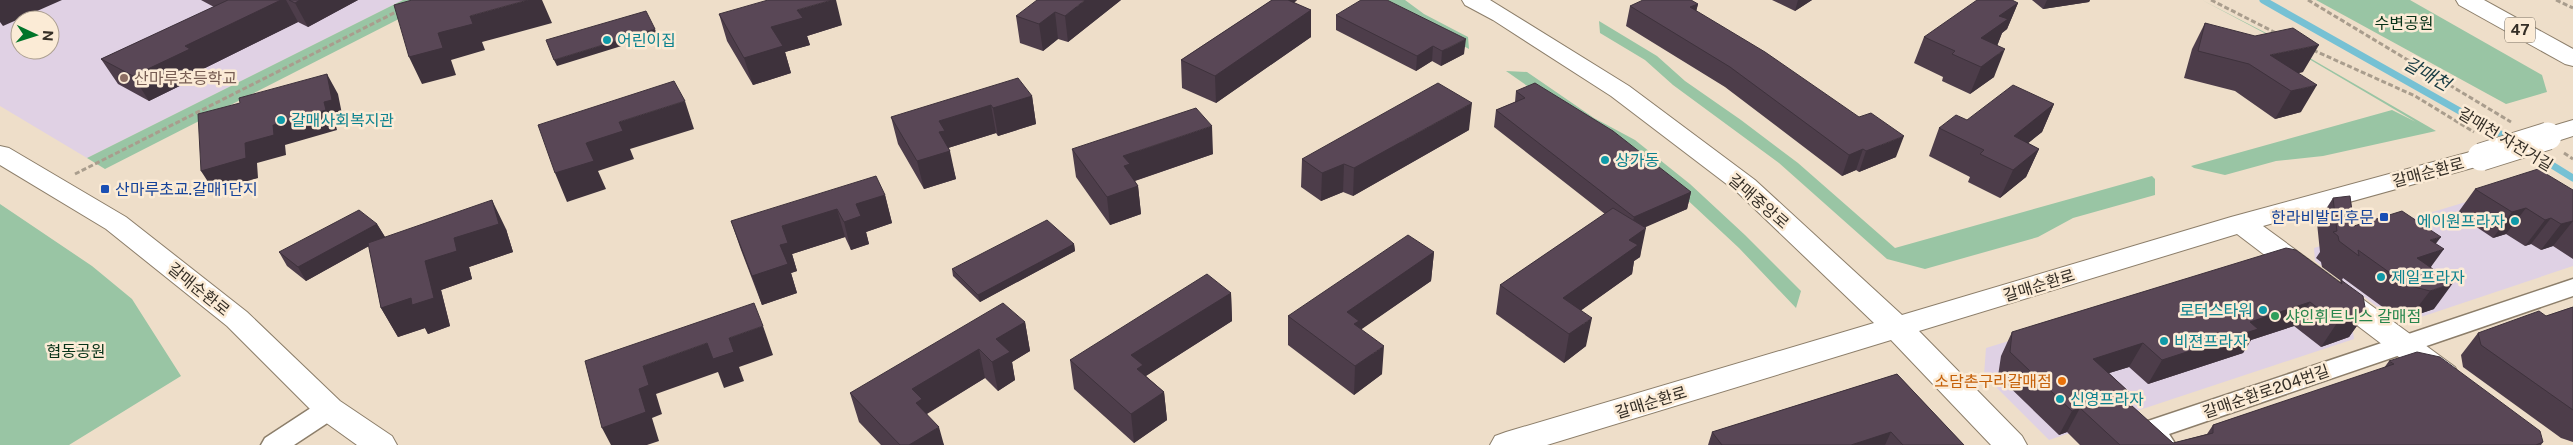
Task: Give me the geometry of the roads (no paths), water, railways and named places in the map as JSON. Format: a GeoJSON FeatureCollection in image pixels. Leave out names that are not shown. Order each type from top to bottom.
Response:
{"type":"FeatureCollection","features":[{"type":"Feature","properties":{"kind":"street","name":"갈매중앙로"},"geometry":{"type":"LineString","coordinates":[[1473,0],[1509,20],[1620,91],[1746,186],[1898,328],[2011,445]]}},
{"type":"Feature","properties":{"kind":"street","name":"47"},"geometry":{"type":"LineString","coordinates":[[2467,0],[2573,59]]}},
{"type":"Feature","properties":{"kind":"street","name":"갈매순환로"},"geometry":{"type":"LineString","coordinates":[[1506,445],[2241,224],[2481,147],[2552,142],[2573,128]]}},
{"type":"Feature","properties":{"kind":"street","name":"갈매순환로"},"geometry":{"type":"LineString","coordinates":[[0,154],[116,223],[237,319],[328,409],[381,445]]}},
{"type":"Feature","properties":{"kind":"street"},"geometry":{"type":"LineString","coordinates":[[2241,224],[2466,392]]}},
{"type":"Feature","properties":{"kind":"street","name":"갈매순환로204번길"},"geometry":{"type":"LineString","coordinates":[[2163,445],[2148,431],[2573,287]]}},
{"type":"Feature","properties":{"kind":"street"},"geometry":{"type":"LineString","coordinates":[[274,445],[328,409]]}},
{"type":"Feature","properties":{"kind":"waterway","name":"갈매천"},"geometry":{"type":"LineString","coordinates":[[2263,0],[2511,140]]}},
{"type":"Feature","properties":{"kind":"waterway","name":"갈매천"},"geometry":{"type":"LineString","coordinates":[[2526,149],[2573,178]]}},
{"type":"Feature","properties":{"kind":"place","name":"어린이집"},"geometry":{"type":"Point","coordinates":[607,40]}},
{"type":"Feature","properties":{"kind":"place","name":"산마루초등학교"},"geometry":{"type":"Point","coordinates":[124,78]}},
{"type":"Feature","properties":{"kind":"place","name":"갈매사회복지관"},"geometry":{"type":"Point","coordinates":[281,120]}},
{"type":"Feature","properties":{"kind":"place","name":"상가동"},"geometry":{"type":"Point","coordinates":[1605,160]}},
{"type":"Feature","properties":{"kind":"place","name":"산마루초교.갈매1단지"},"geometry":{"type":"Point","coordinates":[105,189]}},
{"type":"Feature","properties":{"kind":"place","name":"한라비발디후문"},"geometry":{"type":"Point","coordinates":[2384,217]}},
{"type":"Feature","properties":{"kind":"place","name":"에이원프라자"},"geometry":{"type":"Point","coordinates":[2515,221]}},
{"type":"Feature","properties":{"kind":"place","name":"제일프라자"},"geometry":{"type":"Point","coordinates":[2381,277]}},
{"type":"Feature","properties":{"kind":"place","name":"로터스타워"},"geometry":{"type":"Point","coordinates":[2263,310]}},
{"type":"Feature","properties":{"kind":"place","name":"샤인휘트니스 갈매점"},"geometry":{"type":"Point","coordinates":[2275,316]}},
{"type":"Feature","properties":{"kind":"place","name":"비젼프라자"},"geometry":{"type":"Point","coordinates":[2164,341]}},
{"type":"Feature","properties":{"kind":"place","name":"소담촌구리갈매점"},"geometry":{"type":"Point","coordinates":[2062,381]}},
{"type":"Feature","properties":{"kind":"place","name":"신영프라자"},"geometry":{"type":"Point","coordinates":[2060,399]}},
{"type":"Feature","properties":{"kind":"park label","name":"수변공원"},"geometry":{"type":"Point","coordinates":[2404,23]}},
{"type":"Feature","properties":{"kind":"park label","name":"협동공원"},"geometry":{"type":"Point","coordinates":[76,351]}}]}
